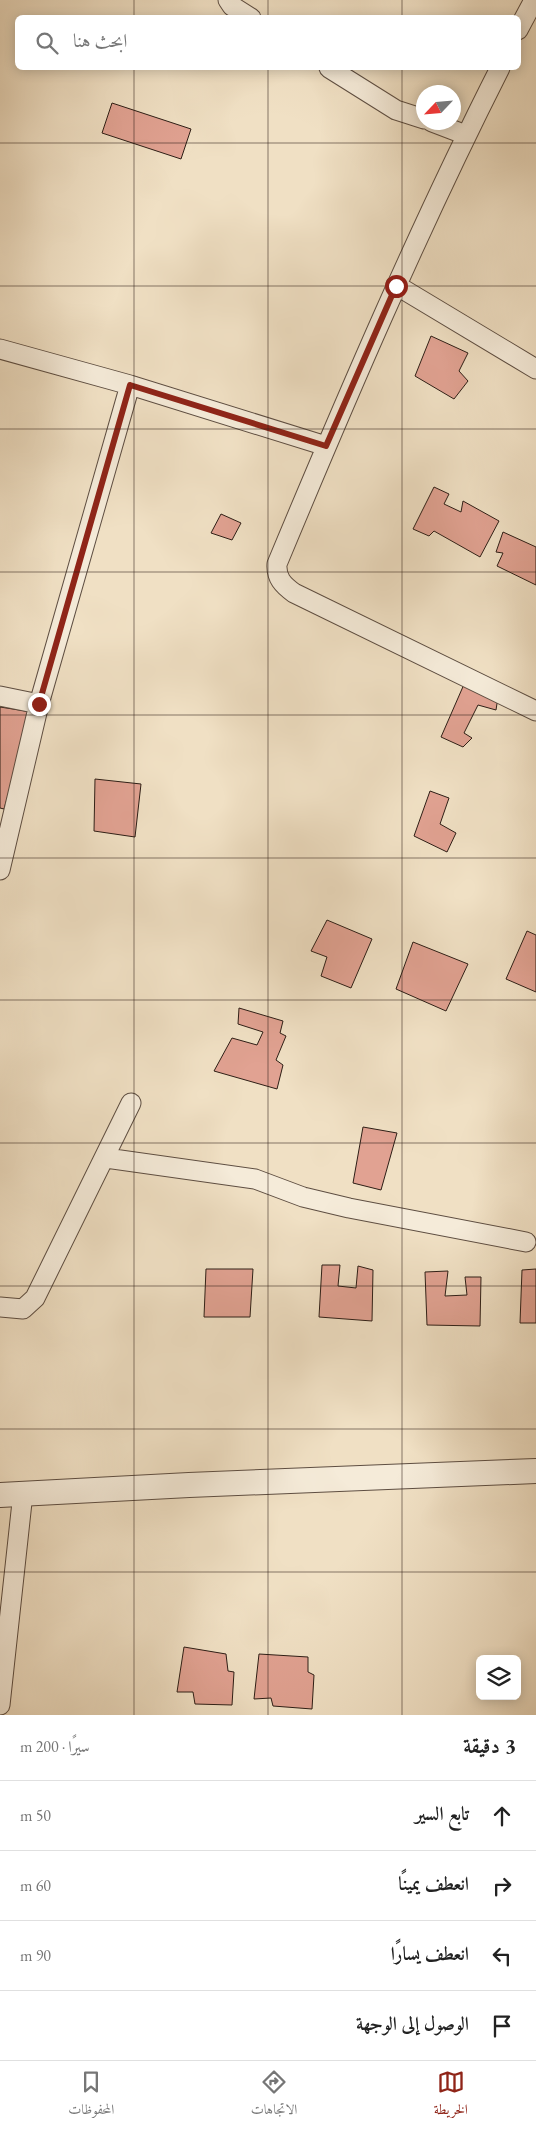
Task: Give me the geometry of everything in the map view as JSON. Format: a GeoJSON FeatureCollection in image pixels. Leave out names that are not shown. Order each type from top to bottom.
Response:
{"type":"FeatureCollection","features":[{"type":"Feature","properties":{"kind":"street"},"geometry":{"type":"LineString","coordinates":[[228,0],[232,6],[246,15]]}},
{"type":"Feature","properties":{"kind":"street"},"geometry":{"type":"LineString","coordinates":[[521,24],[534,0]]}},
{"type":"Feature","properties":{"kind":"street"},"geometry":{"type":"LineString","coordinates":[[332,70],[396,110],[416,116]]}},
{"type":"Feature","properties":{"kind":"street"},"geometry":{"type":"LineString","coordinates":[[499,70],[466,134],[396,286],[326,446],[277,564],[276,572],[283,586],[294,593],[536,710]]}},
{"type":"Feature","properties":{"kind":"street"},"geometry":{"type":"LineString","coordinates":[[455,130],[466,134]]}},
{"type":"Feature","properties":{"kind":"street"},"geometry":{"type":"LineString","coordinates":[[396,286],[536,369]]}},
{"type":"Feature","properties":{"kind":"street"},"geometry":{"type":"LineString","coordinates":[[0,349],[130,385],[326,446]]}},
{"type":"Feature","properties":{"kind":"street"},"geometry":{"type":"LineString","coordinates":[[0,870],[39,704],[130,385]]}},
{"type":"Feature","properties":{"kind":"street"},"geometry":{"type":"LineString","coordinates":[[0,696],[39,704]]}},
{"type":"Feature","properties":{"kind":"street"},"geometry":{"type":"LineString","coordinates":[[0,1307],[23,1309],[35,1298],[106,1158],[131,1103]]}},
{"type":"Feature","properties":{"kind":"street"},"geometry":{"type":"LineString","coordinates":[[106,1158],[255,1179],[303,1196],[348,1208],[526,1242]]}},
{"type":"Feature","properties":{"kind":"street"},"geometry":{"type":"LineString","coordinates":[[0,1495],[536,1471]]}},
{"type":"Feature","properties":{"kind":"street"},"geometry":{"type":"LineString","coordinates":[[0,1705],[24,1493]]}},
{"type":"Feature","properties":{"kind":"building"},"geometry":{"type":"Polygon","coordinates":[[[112,103],[191,129],[181,159],[102,133],[112,103]]]}},
{"type":"Feature","properties":{"kind":"building"},"geometry":{"type":"Polygon","coordinates":[[[431,336],[468,353],[459,371],[468,381],[454,399],[415,376],[431,336]]]}},
{"type":"Feature","properties":{"kind":"building"},"geometry":{"type":"Polygon","coordinates":[[[434,487],[449,494],[444,504],[461,512],[463,501],[499,521],[480,557],[434,531],[429,536],[413,529],[434,487]]]}},
{"type":"Feature","properties":{"kind":"building"},"geometry":{"type":"Polygon","coordinates":[[[221,514],[241,523],[232,540],[211,533],[221,514]]]}},
{"type":"Feature","properties":{"kind":"building"},"geometry":{"type":"Polygon","coordinates":[[[503,532],[536,547],[536,585],[497,566],[503,553],[496,552],[503,532]]]}},
{"type":"Feature","properties":{"kind":"building"},"geometry":{"type":"Polygon","coordinates":[[[465,682],[498,697],[496,710],[478,705],[464,733],[472,738],[463,747],[441,737],[465,682]]]}},
{"type":"Feature","properties":{"kind":"building"},"geometry":{"type":"Polygon","coordinates":[[[0,707],[32,712],[4,809],[0,808],[0,707]]]}},
{"type":"Feature","properties":{"kind":"building"},"geometry":{"type":"Polygon","coordinates":[[[95,779],[141,784],[135,837],[94,831],[95,779]]]}},
{"type":"Feature","properties":{"kind":"building"},"geometry":{"type":"Polygon","coordinates":[[[430,791],[449,798],[440,824],[456,833],[447,852],[414,836],[430,791]]]}},
{"type":"Feature","properties":{"kind":"building"},"geometry":{"type":"Polygon","coordinates":[[[327,920],[372,939],[351,988],[321,976],[327,957],[311,951],[327,920]]]}},
{"type":"Feature","properties":{"kind":"building"},"geometry":{"type":"Polygon","coordinates":[[[527,931],[536,935],[536,992],[506,979],[527,931]]]}},
{"type":"Feature","properties":{"kind":"building"},"geometry":{"type":"Polygon","coordinates":[[[413,942],[468,964],[446,1011],[396,989],[413,942]]]}},
{"type":"Feature","properties":{"kind":"building"},"geometry":{"type":"Polygon","coordinates":[[[239,1008],[283,1021],[280,1033],[286,1036],[276,1060],[283,1065],[277,1089],[214,1071],[232,1038],[257,1045],[263,1032],[238,1024],[239,1008]]]}},
{"type":"Feature","properties":{"kind":"building"},"geometry":{"type":"Polygon","coordinates":[[[363,1127],[397,1133],[381,1190],[353,1183],[363,1127]]]}},
{"type":"Feature","properties":{"kind":"building"},"geometry":{"type":"Polygon","coordinates":[[[322,1265],[340,1265],[338,1286],[356,1288],[358,1266],[373,1270],[372,1321],[319,1317],[322,1265]]]}},
{"type":"Feature","properties":{"kind":"building"},"geometry":{"type":"Polygon","coordinates":[[[206,1269],[253,1269],[250,1317],[204,1317],[206,1269]]]}},
{"type":"Feature","properties":{"kind":"building"},"geometry":{"type":"Polygon","coordinates":[[[536,1269],[536,1323],[520,1323],[522,1270],[536,1269]]]}},
{"type":"Feature","properties":{"kind":"building"},"geometry":{"type":"Polygon","coordinates":[[[448,1271],[445,1296],[467,1295],[465,1277],[481,1277],[480,1326],[427,1325],[425,1272],[448,1271]]]}},
{"type":"Feature","properties":{"kind":"building"},"geometry":{"type":"Polygon","coordinates":[[[184,1647],[226,1654],[228,1671],[234,1672],[232,1705],[195,1704],[193,1692],[177,1692],[184,1647]]]}},
{"type":"Feature","properties":{"kind":"building"},"geometry":{"type":"Polygon","coordinates":[[[259,1654],[308,1657],[308,1672],[314,1675],[312,1709],[273,1706],[271,1698],[254,1699],[259,1654]]]}},
{"type":"Feature","properties":{"kind":"route"},"geometry":{"type":"LineString","coordinates":[[39,704],[130,385],[326,446],[396,286]]}}]}
